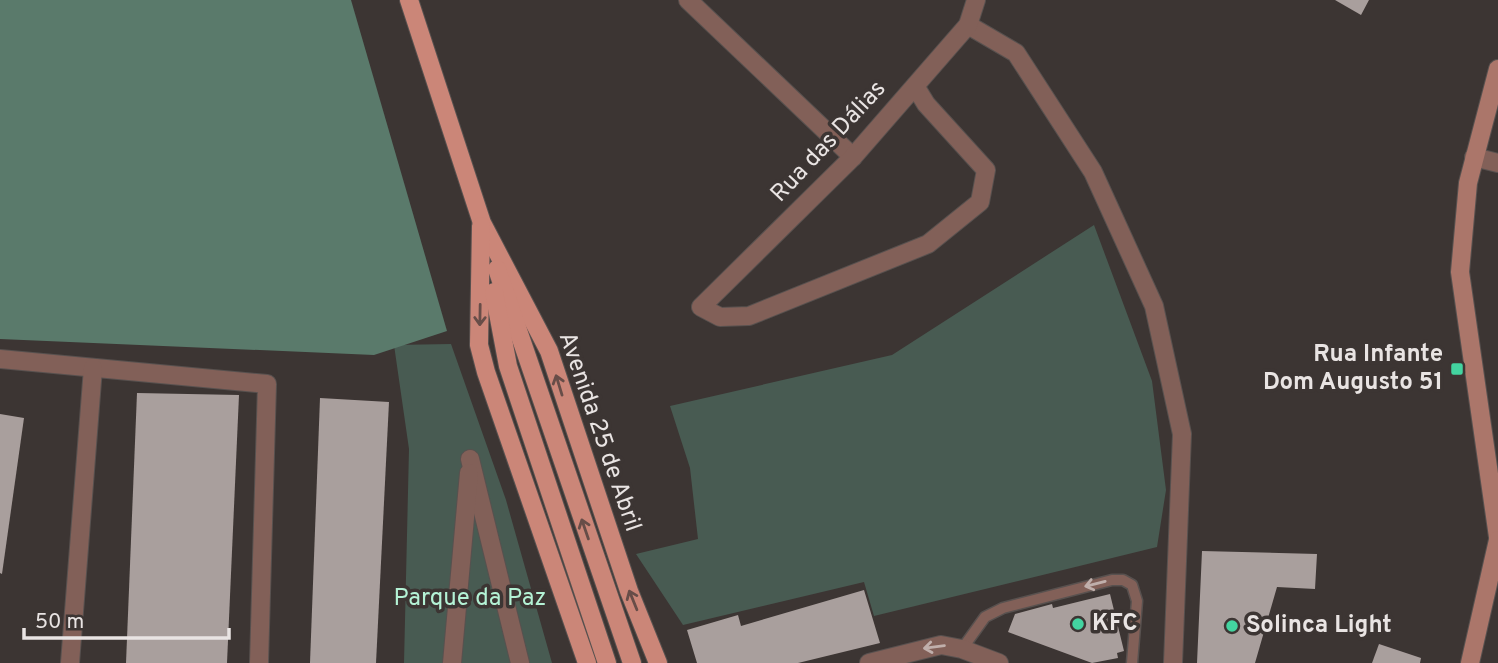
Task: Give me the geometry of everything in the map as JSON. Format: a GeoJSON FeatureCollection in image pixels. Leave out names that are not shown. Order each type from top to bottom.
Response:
{"type":"FeatureCollection","features":[{"type":"Feature","properties":{"kind":"main road","name":"Avenida 25 de Abril"},"geometry":{"type":"LineString","coordinates":[[409,0],[482,223],[549,351],[629,591],[658,663]]}},
{"type":"Feature","properties":{"kind":"main road"},"geometry":{"type":"LineString","coordinates":[[1470,663],[1498,538],[1460,272],[1464,210],[1474,157],[1498,69]]}},
{"type":"Feature","properties":{"kind":"main road","name":"Avenida 25 de Abril"},"geometry":{"type":"LineString","coordinates":[[482,223],[479,345],[482,359],[587,663]]}},
{"type":"Feature","properties":{"kind":"main road"},"geometry":{"type":"LineString","coordinates":[[482,223],[508,366],[544,481],[607,663]]}},
{"type":"Feature","properties":{"kind":"main road"},"geometry":{"type":"LineString","coordinates":[[482,223],[525,358],[632,663]]}},
{"type":"Feature","properties":{"kind":"street"},"geometry":{"type":"LineString","coordinates":[[688,0],[853,157]]}},
{"type":"Feature","properties":{"kind":"street","name":"Rua das Dálias"},"geometry":{"type":"LineString","coordinates":[[915,86],[926,104],[986,170],[980,202],[928,244],[749,316],[720,317],[701,307],[853,157],[968,25],[976,0]]}},
{"type":"Feature","properties":{"kind":"street"},"geometry":{"type":"LineString","coordinates":[[968,25],[1016,53],[1093,172],[1154,306],[1182,433],[1173,663]]}},
{"type":"Feature","properties":{"kind":"street"},"geometry":{"type":"LineString","coordinates":[[1474,157],[1498,163]]}},
{"type":"Feature","properties":{"kind":"street"},"geometry":{"type":"LineString","coordinates":[[0,359],[267,384],[258,663]]}},
{"type":"Feature","properties":{"kind":"street"},"geometry":{"type":"LineString","coordinates":[[70,663],[93,368]]}},
{"type":"Feature","properties":{"kind":"street"},"geometry":{"type":"LineString","coordinates":[[452,663],[470,459],[520,663]]}},
{"type":"Feature","properties":{"kind":"street"},"geometry":{"type":"LineString","coordinates":[[869,663],[941,645],[962,649],[999,663]]}},
{"type":"Feature","properties":{"kind":"lane"},"geometry":{"type":"LineString","coordinates":[[962,649],[985,617],[1003,608],[1112,580],[1123,580],[1132,585],[1137,601],[1132,663]]}},
{"type":"Feature","properties":{"kind":"green space"},"geometry":{"type":"Polygon","coordinates":[[[0,0],[351,0],[447,331],[374,355],[0,339],[0,0]]]}},
{"type":"Feature","properties":{"kind":"green space"},"geometry":{"type":"Polygon","coordinates":[[[1094,225],[1152,381],[1166,490],[1157,547],[874,616],[864,582],[683,625],[636,554],[698,539],[690,468],[670,406],[892,355],[1094,225]]]}},
{"type":"Feature","properties":{"kind":"green space","name":"Parque da Paz"},"geometry":{"type":"Polygon","coordinates":[[[451,344],[506,500],[552,663],[404,663],[409,449],[394,345],[451,344]]]}},
{"type":"Feature","properties":{"kind":"building"},"geometry":{"type":"Polygon","coordinates":[[[1335,0],[1369,0],[1361,15],[1335,0]]]}},
{"type":"Feature","properties":{"kind":"building"},"geometry":{"type":"Polygon","coordinates":[[[137,393],[239,395],[227,663],[126,663],[137,393]]]}},
{"type":"Feature","properties":{"kind":"building"},"geometry":{"type":"Polygon","coordinates":[[[320,398],[389,402],[376,663],[310,663],[320,398]]]}},
{"type":"Feature","properties":{"kind":"building"},"geometry":{"type":"Polygon","coordinates":[[[0,414],[24,418],[2,574],[0,573],[0,414]]]}},
{"type":"Feature","properties":{"kind":"building","name":"Solinca Light"},"geometry":{"type":"Polygon","coordinates":[[[1202,551],[1317,554],[1315,589],[1277,587],[1255,663],[1197,663],[1202,551]]]}},
{"type":"Feature","properties":{"kind":"building"},"geometry":{"type":"Polygon","coordinates":[[[864,590],[880,643],[798,663],[697,663],[687,630],[738,615],[741,626],[864,590]]]}},
{"type":"Feature","properties":{"kind":"building"},"geometry":{"type":"Polygon","coordinates":[[[1110,594],[1124,651],[1117,653],[1118,658],[1092,663],[1008,632],[1015,614],[1052,604],[1053,608],[1110,594]]]}},
{"type":"Feature","properties":{"kind":"building"},"geometry":{"type":"Polygon","coordinates":[[[1379,644],[1421,658],[1420,663],[1372,663],[1379,644]]]}},
{"type":"Feature","properties":{"kind":"place","name":"Rua Infante Dom Augusto 51"},"geometry":{"type":"Point","coordinates":[1457,369]}},
{"type":"Feature","properties":{"kind":"place","name":"KFC"},"geometry":{"type":"Point","coordinates":[1078,624]}},
{"type":"Feature","properties":{"kind":"place","name":"Solinca Light"},"geometry":{"type":"Point","coordinates":[1232,626]}}]}
